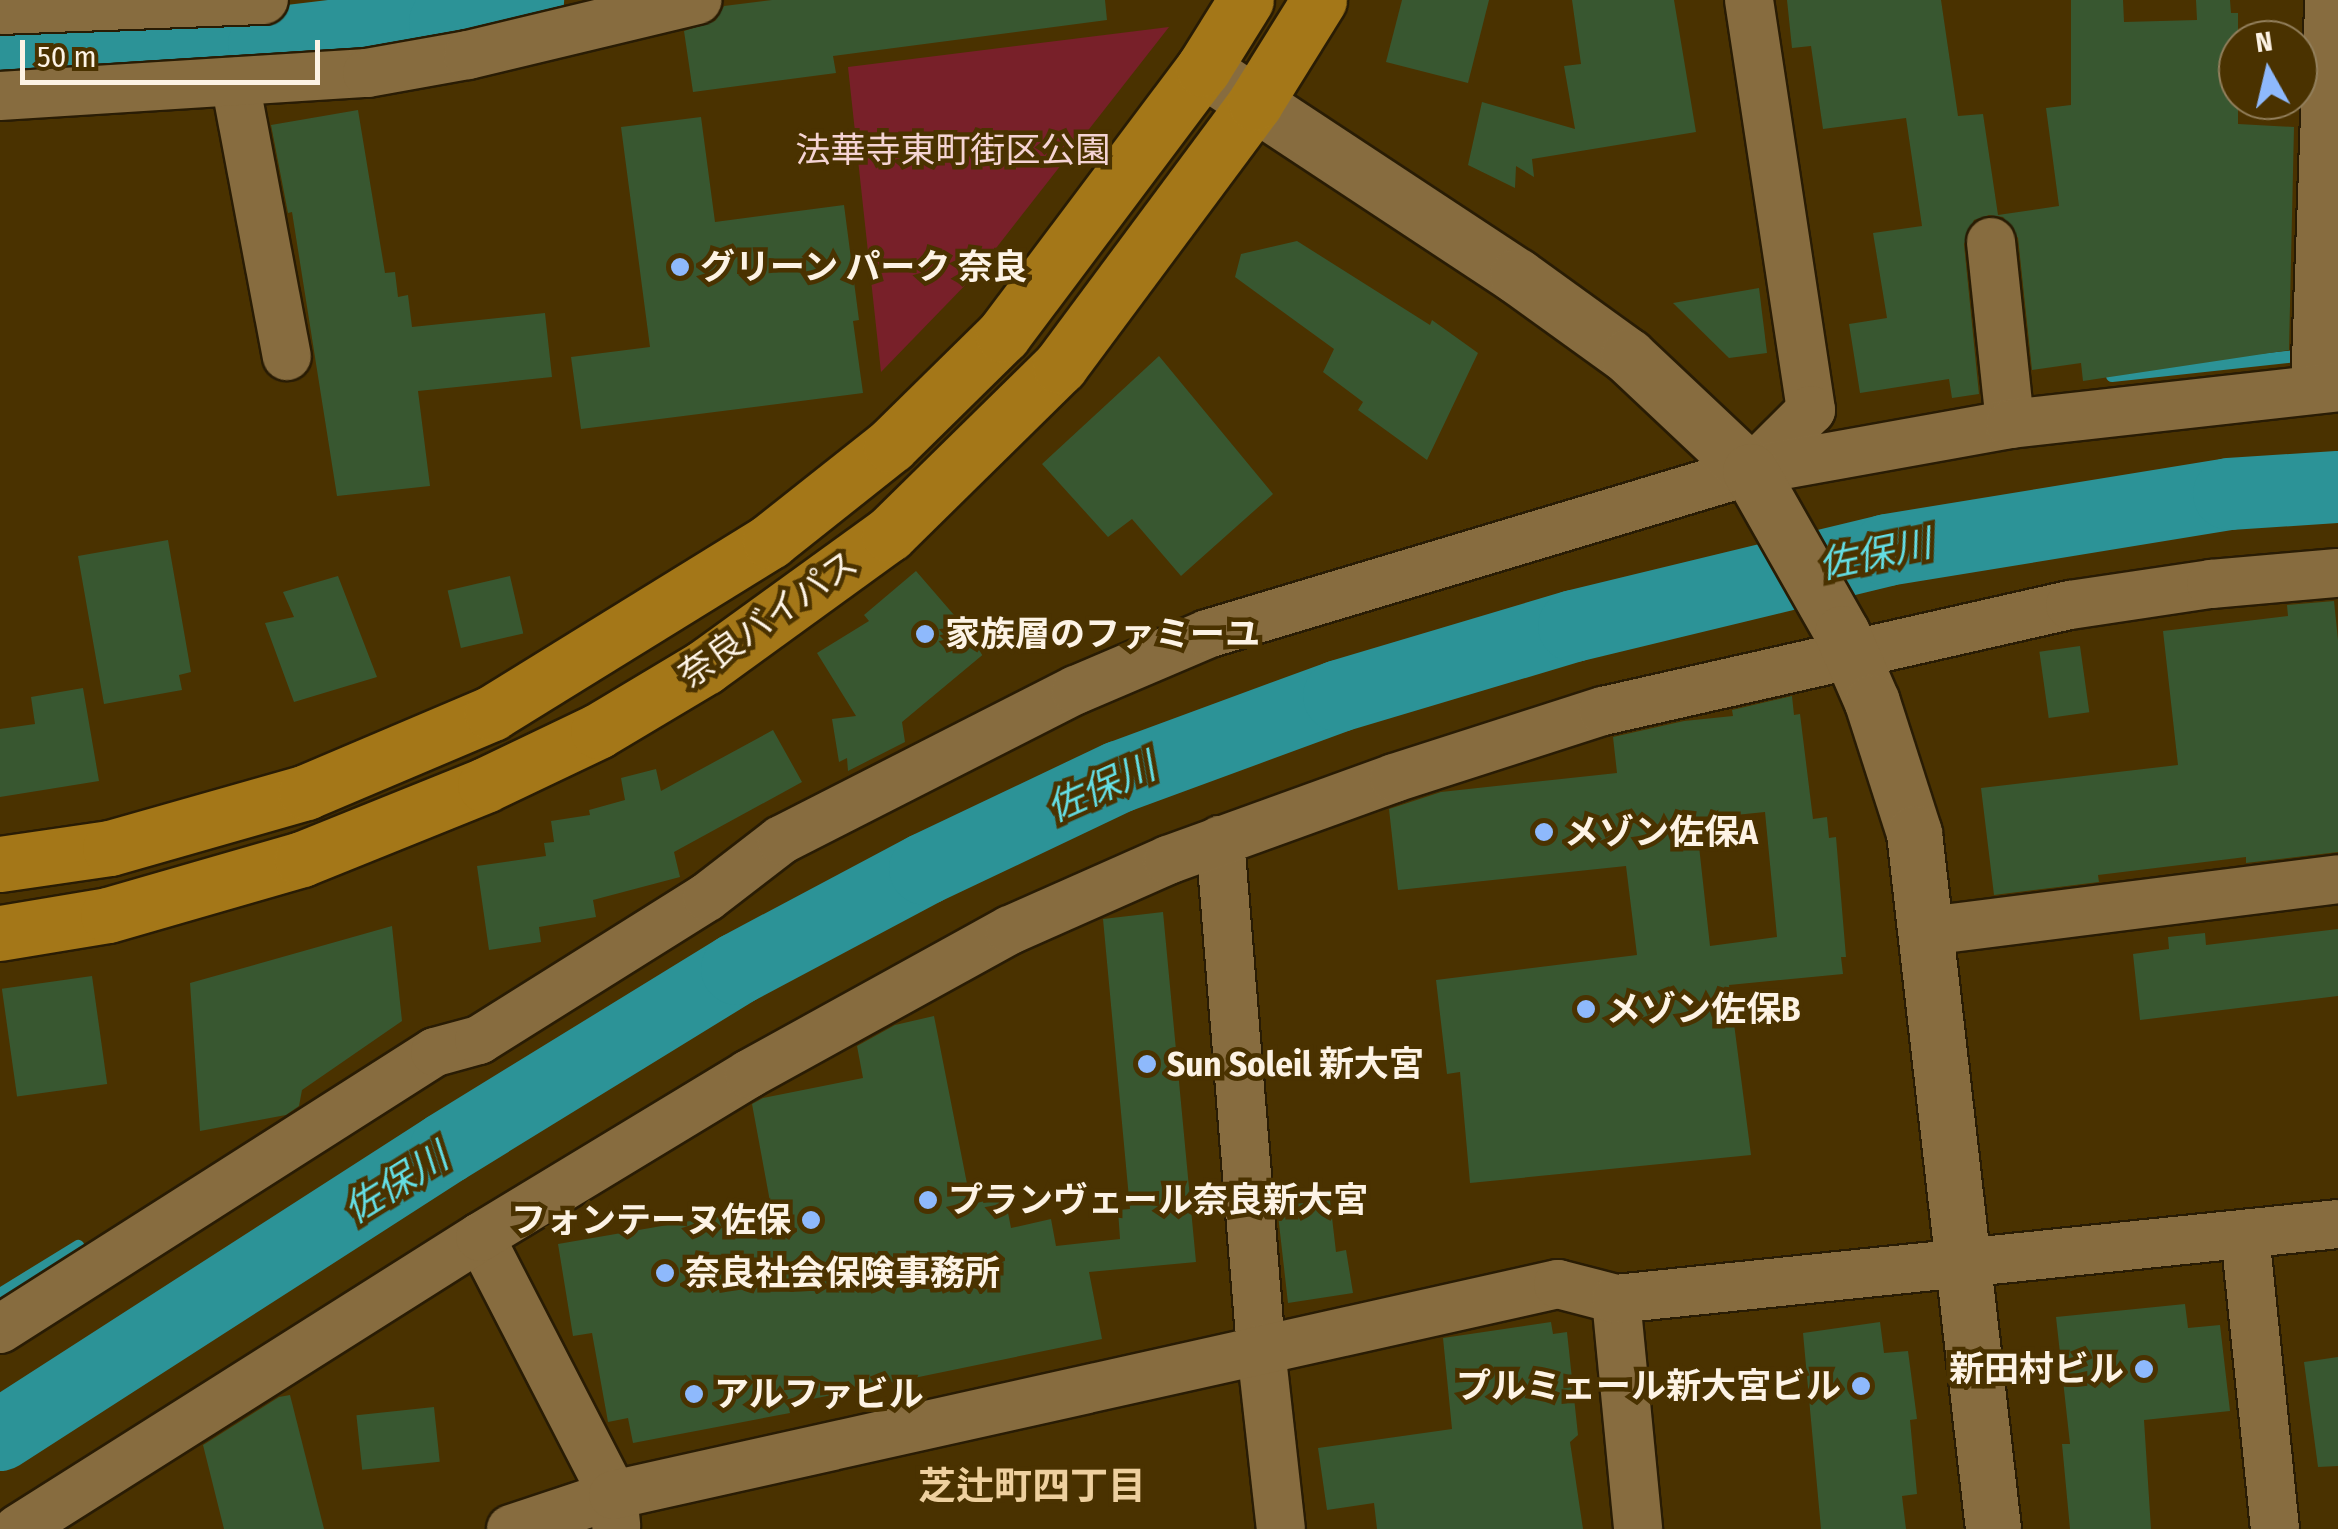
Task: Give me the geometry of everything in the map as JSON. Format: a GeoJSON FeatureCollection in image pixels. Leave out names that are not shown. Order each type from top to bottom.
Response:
{"type":"FeatureCollection","features":[{"type":"Feature","properties":{"kind":"highway","name":"奈良バイパス"},"geometry":{"type":"LineString","coordinates":[[0,864],[110,848],[306,792],[492,712],[770,541],[891,445],[1003,335],[1204,69],[1246,0]]}},
{"type":"Feature","properties":{"kind":"highway","name":"奈良バイパス"},"geometry":{"type":"LineString","coordinates":[[0,932],[108,916],[302,859],[550,754],[598,731],[705,666],[889,534],[1060,366],[1255,103],[1319,0]]}},
{"type":"Feature","properties":{"kind":"street"},"geometry":{"type":"LineString","coordinates":[[0,10],[264,0]]}},
{"type":"Feature","properties":{"kind":"street"},"geometry":{"type":"LineString","coordinates":[[0,96],[367,73],[468,54],[697,0]]}},
{"type":"Feature","properties":{"kind":"street"},"geometry":{"type":"LineString","coordinates":[[1748,0],[1812,410],[1758,487]]}},
{"type":"Feature","properties":{"kind":"street"},"geometry":{"type":"LineString","coordinates":[[0,1329],[435,1052],[479,1040],[706,897],[781,840],[1076,690],[1207,634],[2010,424],[2326,388],[2329,0]]}},
{"type":"Feature","properties":{"kind":"street"},"geometry":{"type":"LineString","coordinates":[[1204,69],[1628,356],[1758,487],[1846,643],[1914,834],[1993,1529]]}},
{"type":"Feature","properties":{"kind":"street"},"geometry":{"type":"LineString","coordinates":[[235,82],[287,356]]}},
{"type":"Feature","properties":{"kind":"street"},"geometry":{"type":"LineString","coordinates":[[1991,242],[2010,424]]}},
{"type":"Feature","properties":{"kind":"street"},"geometry":{"type":"LineString","coordinates":[[18,1529],[480,1237],[748,1074],[1010,930],[1220,840],[1603,711],[1846,643],[2210,584],[2338,574]]}},
{"type":"Feature","properties":{"kind":"street"},"geometry":{"type":"LineString","coordinates":[[1220,840],[1262,1349],[1281,1529]]}},
{"type":"Feature","properties":{"kind":"street"},"geometry":{"type":"LineString","coordinates":[[1928,931],[2338,879]]}},
{"type":"Feature","properties":{"kind":"street"},"geometry":{"type":"LineString","coordinates":[[512,1529],[615,1512],[1262,1349],[1558,1284],[1616,1299],[2338,1224]]}},
{"type":"Feature","properties":{"kind":"street"},"geometry":{"type":"LineString","coordinates":[[2245,1234],[2275,1529]]}},
{"type":"Feature","properties":{"kind":"street"},"geometry":{"type":"LineString","coordinates":[[480,1237],[615,1512]]}},
{"type":"Feature","properties":{"kind":"street"},"geometry":{"type":"LineString","coordinates":[[1616,1299],[1638,1529]]}},
{"type":"Feature","properties":{"kind":"green space","name":"法華寺東町街区公園"},"geometry":{"type":"Polygon","coordinates":[[[1169,27],[975,275],[881,372],[848,67],[1169,27]]]}},
{"type":"Feature","properties":{"kind":"building"},"geometry":{"type":"Polygon","coordinates":[[[772,0],[1105,0],[1107,20],[833,56],[836,73],[693,92],[684,31],[715,21],[724,6],[772,0]]]}},
{"type":"Feature","properties":{"kind":"building"},"geometry":{"type":"Polygon","coordinates":[[[1402,0],[1489,0],[1468,83],[1386,62],[1402,0]]]}},
{"type":"Feature","properties":{"kind":"building"},"geometry":{"type":"Polygon","coordinates":[[[1572,0],[1674,0],[1696,132],[1532,159],[1534,177],[1516,166],[1515,188],[1468,165],[1482,102],[1575,129],[1564,66],[1581,64],[1572,0]]]}},
{"type":"Feature","properties":{"kind":"building"},"geometry":{"type":"Polygon","coordinates":[[[1787,0],[1941,0],[1958,116],[1983,114],[1998,215],[2059,206],[2046,108],[2071,105],[2071,0],[2123,0],[2124,22],[2197,20],[2196,0],[2230,0],[2231,13],[2238,13],[2238,20],[2218,20],[2218,120],[2294,127],[2289,350],[2083,381],[2081,363],[2032,370],[2018,238],[2003,217],[1989,215],[1974,220],[1964,244],[1979,394],[1952,398],[1949,379],[1860,393],[1849,324],[1887,318],[1873,233],[1922,226],[1906,118],[1823,129],[1811,46],[1792,48],[1787,0]]]}},
{"type":"Feature","properties":{"kind":"building"},"geometry":{"type":"Polygon","coordinates":[[[358,110],[385,273],[395,272],[398,297],[408,295],[412,327],[545,313],[552,377],[418,391],[430,486],[337,496],[292,212],[288,213],[271,125],[358,110]]]}},
{"type":"Feature","properties":{"kind":"building","name":"グリーン パーク 奈良"},"geometry":{"type":"Polygon","coordinates":[[[701,117],[715,222],[844,205],[859,320],[853,321],[863,393],[581,429],[571,357],[650,347],[621,127],[701,117]]]}},
{"type":"Feature","properties":{"kind":"building"},"geometry":{"type":"Polygon","coordinates":[[[1297,241],[1430,325],[1432,320],[1478,353],[1427,460],[1358,410],[1363,402],[1323,372],[1334,349],[1235,277],[1241,254],[1297,241]]]}},
{"type":"Feature","properties":{"kind":"building"},"geometry":{"type":"Polygon","coordinates":[[[1759,288],[1767,353],[1729,358],[1673,303],[1759,288]]]}},
{"type":"Feature","properties":{"kind":"building"},"geometry":{"type":"Polygon","coordinates":[[[1159,356],[1273,494],[1181,576],[1132,519],[1108,537],[1042,464],[1159,356]]]}},
{"type":"Feature","properties":{"kind":"building"},"geometry":{"type":"Polygon","coordinates":[[[168,540],[191,672],[179,675],[182,690],[104,704],[78,556],[168,540]]]}},
{"type":"Feature","properties":{"kind":"building"},"geometry":{"type":"Polygon","coordinates":[[[916,571],[986,652],[902,722],[905,742],[848,771],[847,758],[839,762],[832,719],[856,716],[817,653],[869,621],[864,615],[916,571]]]}},
{"type":"Feature","properties":{"kind":"building"},"geometry":{"type":"Polygon","coordinates":[[[338,576],[377,677],[294,702],[265,623],[294,617],[283,592],[338,576]]]}},
{"type":"Feature","properties":{"kind":"building"},"geometry":{"type":"Polygon","coordinates":[[[510,576],[523,633],[461,648],[448,590],[510,576]]]}},
{"type":"Feature","properties":{"kind":"building"},"geometry":{"type":"Polygon","coordinates":[[[2334,601],[2338,640],[2338,852],[2246,863],[2246,857],[2098,875],[2099,882],[1994,895],[1981,788],[2178,765],[2163,631],[2288,616],[2287,605],[2334,601]]]}},
{"type":"Feature","properties":{"kind":"building"},"geometry":{"type":"Polygon","coordinates":[[[2080,646],[2089,712],[2049,718],[2039,652],[2080,646]]]}},
{"type":"Feature","properties":{"kind":"building"},"geometry":{"type":"Polygon","coordinates":[[[83,688],[99,781],[0,797],[0,729],[35,724],[31,697],[83,688]]]}},
{"type":"Feature","properties":{"kind":"building"},"geometry":{"type":"Polygon","coordinates":[[[1792,696],[1794,715],[1800,714],[1813,819],[1827,817],[1829,838],[1836,837],[1846,957],[1841,957],[1843,974],[1729,985],[1751,1155],[1470,1183],[1460,1072],[1447,1074],[1436,980],[1637,955],[1626,866],[1398,890],[1389,809],[1441,792],[1617,773],[1613,737],[1684,721],[1733,716],[1732,710],[1792,696]],[[1765,812],[1696,819],[1710,946],[1777,937],[1765,812]]]}},
{"type":"Feature","properties":{"kind":"building"},"geometry":{"type":"Polygon","coordinates":[[[773,730],[802,782],[674,852],[680,877],[593,900],[596,917],[539,927],[541,942],[489,950],[477,866],[546,856],[544,843],[554,842],[551,821],[590,815],[589,810],[625,800],[621,778],[656,769],[661,791],[773,730]]]}},
{"type":"Feature","properties":{"kind":"building"},"geometry":{"type":"Polygon","coordinates":[[[1163,912],[1196,1262],[1089,1272],[1102,1339],[788,1404],[790,1413],[633,1443],[628,1418],[608,1422],[592,1333],[573,1336],[558,1244],[771,1207],[752,1104],[763,1098],[863,1078],[857,1046],[895,1025],[934,1016],[971,1204],[1005,1197],[1011,1228],[1051,1219],[1056,1246],[1120,1239],[1118,1210],[1130,1209],[1103,919],[1163,912]]]}},
{"type":"Feature","properties":{"kind":"building"},"geometry":{"type":"Polygon","coordinates":[[[392,926],[402,1021],[302,1090],[299,1106],[286,1115],[200,1131],[190,983],[392,926]]]}},
{"type":"Feature","properties":{"kind":"building"},"geometry":{"type":"Polygon","coordinates":[[[2338,929],[2338,996],[2140,1020],[2133,954],[2169,949],[2168,937],[2205,933],[2206,945],[2338,929]]]}},
{"type":"Feature","properties":{"kind":"building"},"geometry":{"type":"Polygon","coordinates":[[[92,976],[107,1084],[17,1097],[2,989],[92,976]]]}},
{"type":"Feature","properties":{"kind":"building"},"geometry":{"type":"Polygon","coordinates":[[[1330,1200],[1336,1252],[1346,1250],[1353,1293],[1288,1303],[1277,1206],[1330,1200]]]}},
{"type":"Feature","properties":{"kind":"building","name":"新田村ビル"},"geometry":{"type":"Polygon","coordinates":[[[2185,1304],[2188,1328],[2220,1325],[2230,1411],[2144,1420],[2151,1529],[2070,1529],[2062,1444],[2070,1444],[2056,1317],[2185,1304]]]}},
{"type":"Feature","properties":{"kind":"building"},"geometry":{"type":"Polygon","coordinates":[[[1551,1322],[1553,1334],[1567,1332],[1578,1435],[1570,1442],[1583,1529],[1377,1529],[1374,1503],[1327,1510],[1318,1448],[1452,1429],[1443,1338],[1551,1322]]]}},
{"type":"Feature","properties":{"kind":"building"},"geometry":{"type":"Polygon","coordinates":[[[1880,1322],[1884,1353],[1908,1351],[1917,1419],[1910,1420],[1917,1494],[1902,1496],[1906,1529],[1821,1529],[1803,1333],[1880,1322]]]}},
{"type":"Feature","properties":{"kind":"building"},"geometry":{"type":"Polygon","coordinates":[[[2338,1357],[2338,1466],[2318,1467],[2304,1362],[2338,1357]]]}},
{"type":"Feature","properties":{"kind":"building"},"geometry":{"type":"Polygon","coordinates":[[[290,1395],[324,1529],[224,1529],[203,1445],[279,1397],[290,1395]]]}},
{"type":"Feature","properties":{"kind":"building"},"geometry":{"type":"Polygon","coordinates":[[[434,1407],[440,1462],[362,1470],[356,1415],[434,1407]]]}},
{"type":"Feature","properties":{"kind":"waterway"},"geometry":{"type":"LineString","coordinates":[[0,55],[264,44],[445,22],[528,0]]}},
{"type":"Feature","properties":{"kind":"waterway"},"geometry":{"type":"LineString","coordinates":[[2112,376],[2306,355]]}},
{"type":"Feature","properties":{"kind":"waterway","name":"佐保川"},"geometry":{"type":"LineString","coordinates":[[0,1435],[446,1148],[737,969],[925,869],[1119,777],[1339,696],[1574,626],[1887,550],[2229,494],[2338,487]]}},
{"type":"Feature","properties":{"kind":"waterway"},"geometry":{"type":"LineString","coordinates":[[0,1294],[78,1246]]}},
{"type":"Feature","properties":{"kind":"place","name":"グリーン パーク 奈良"},"geometry":{"type":"Point","coordinates":[680,267]}},
{"type":"Feature","properties":{"kind":"place","name":"家族層のファミーユ"},"geometry":{"type":"Point","coordinates":[925,634]}},
{"type":"Feature","properties":{"kind":"place","name":"メゾン佐保A"},"geometry":{"type":"Point","coordinates":[1544,832]}},
{"type":"Feature","properties":{"kind":"place","name":"メゾン佐保B"},"geometry":{"type":"Point","coordinates":[1586,1009]}},
{"type":"Feature","properties":{"kind":"place","name":"Sun Soleil 新大宮"},"geometry":{"type":"Point","coordinates":[1147,1064]}},
{"type":"Feature","properties":{"kind":"place","name":"プランヴェール奈良新大宮"},"geometry":{"type":"Point","coordinates":[928,1200]}},
{"type":"Feature","properties":{"kind":"place","name":"フォンテーヌ佐保"},"geometry":{"type":"Point","coordinates":[811,1220]}},
{"type":"Feature","properties":{"kind":"place","name":"奈良社会保険事務所"},"geometry":{"type":"Point","coordinates":[665,1273]}},
{"type":"Feature","properties":{"kind":"place","name":"新田村ビル"},"geometry":{"type":"Point","coordinates":[2144,1369]}},
{"type":"Feature","properties":{"kind":"place","name":"プルミェール新大宮ビル"},"geometry":{"type":"Point","coordinates":[1861,1386]}},
{"type":"Feature","properties":{"kind":"place","name":"アルファビル"},"geometry":{"type":"Point","coordinates":[694,1394]}},
{"type":"Feature","properties":{"kind":"district","name":"芝辻町四丁目"},"geometry":{"type":"Point","coordinates":[1032,1487]}}]}
